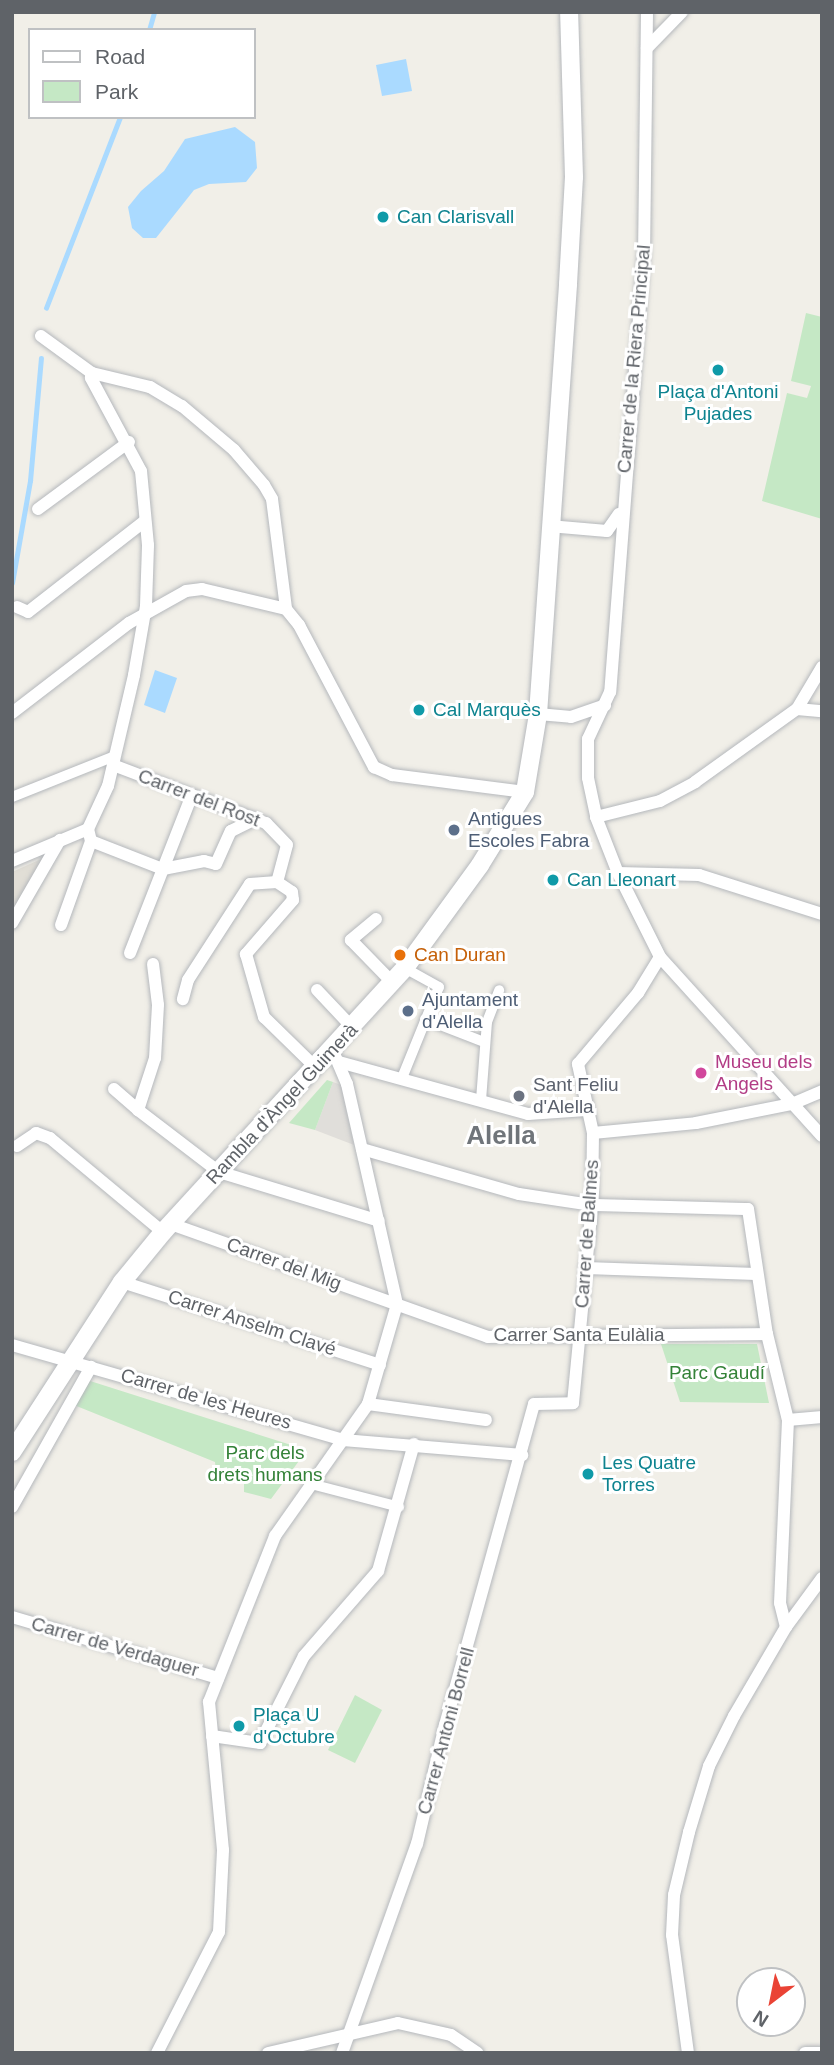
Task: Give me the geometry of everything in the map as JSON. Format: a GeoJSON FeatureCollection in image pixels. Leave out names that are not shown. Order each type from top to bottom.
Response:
{"type":"FeatureCollection","features":[{"type":"Feature","properties":{"kind":"main road"},"geometry":{"type":"LineString","coordinates":[[525,792],[538,714],[574,177],[569,12]]}},
{"type":"Feature","properties":{"kind":"main road","name":"Rambla d'Àngel Guimerà"},"geometry":{"type":"LineString","coordinates":[[12,1452],[69,1359],[122,1282],[167,1228],[316,1068],[335,1056],[352,1027],[405,968],[492,847],[525,792]]}},
{"type":"Feature","properties":{"kind":"street","name":"Carrer de la Riera Principal"},"geometry":{"type":"LineString","coordinates":[[588,739],[610,692],[618,556],[644,253],[647,12]]}},
{"type":"Feature","properties":{"kind":"street"},"geometry":{"type":"LineString","coordinates":[[647,48],[682,12]]}},
{"type":"Feature","properties":{"kind":"street"},"geometry":{"type":"LineString","coordinates":[[41,336],[92,373],[150,387],[182,406],[234,450],[264,485],[272,499],[286,609],[299,625],[374,767],[392,775],[525,792]]}},
{"type":"Feature","properties":{"kind":"street"},"geometry":{"type":"LineString","coordinates":[[61,926],[114,761],[146,611],[145,521],[141,471],[129,442],[91,378],[92,373]]}},
{"type":"Feature","properties":{"kind":"street"},"geometry":{"type":"LineString","coordinates":[[38,509],[129,442]]}},
{"type":"Feature","properties":{"kind":"street"},"geometry":{"type":"LineString","coordinates":[[549,526],[607,531],[616,524],[622,507]]}},
{"type":"Feature","properties":{"kind":"street"},"geometry":{"type":"LineString","coordinates":[[17,607],[28,612],[145,521]]}},
{"type":"Feature","properties":{"kind":"street"},"geometry":{"type":"LineString","coordinates":[[607,531],[618,556]]}},
{"type":"Feature","properties":{"kind":"street"},"geometry":{"type":"LineString","coordinates":[[12,713],[146,611],[186,591],[202,589],[286,609]]}},
{"type":"Feature","properties":{"kind":"street"},"geometry":{"type":"LineString","coordinates":[[596,817],[660,802],[695,782],[797,709],[822,667]]}},
{"type":"Feature","properties":{"kind":"street"},"geometry":{"type":"LineString","coordinates":[[538,714],[571,717],[605,705]]}},
{"type":"Feature","properties":{"kind":"street"},"geometry":{"type":"LineString","coordinates":[[797,709],[822,711]]}},
{"type":"Feature","properties":{"kind":"street"},"geometry":{"type":"LineString","coordinates":[[571,717],[581,723],[588,739],[588,778],[596,817],[618,873],[660,957],[822,1136]]}},
{"type":"Feature","properties":{"kind":"street"},"geometry":{"type":"LineString","coordinates":[[12,797],[114,761]]}},
{"type":"Feature","properties":{"kind":"street","name":"Carrer del Rost"},"geometry":{"type":"LineString","coordinates":[[114,761],[256,819],[287,845],[277,882]]}},
{"type":"Feature","properties":{"kind":"street"},"geometry":{"type":"LineString","coordinates":[[130,953],[192,795]]}},
{"type":"Feature","properties":{"kind":"street"},"geometry":{"type":"LineString","coordinates":[[12,861],[60,839],[89,835],[163,869],[204,861],[216,864],[231,831],[256,819]]}},
{"type":"Feature","properties":{"kind":"street"},"geometry":{"type":"LineString","coordinates":[[12,923],[60,839]]}},
{"type":"Feature","properties":{"kind":"street"},"geometry":{"type":"LineString","coordinates":[[618,873],[699,875],[822,914]]}},
{"type":"Feature","properties":{"kind":"street"},"geometry":{"type":"LineString","coordinates":[[183,999],[188,980],[250,884],[277,882],[292,892],[293,900],[246,954],[264,1017],[316,1068]]}},
{"type":"Feature","properties":{"kind":"street"},"geometry":{"type":"LineString","coordinates":[[376,919],[351,940],[392,982]]}},
{"type":"Feature","properties":{"kind":"street","name":"Carrer de Balmes"},"geometry":{"type":"LineString","coordinates":[[534,1404],[573,1403],[592,1205],[593,1132],[578,1064],[638,993],[660,957]]}},
{"type":"Feature","properties":{"kind":"street"},"geometry":{"type":"LineString","coordinates":[[138,1110],[155,1058],[158,1005],[153,964]]}},
{"type":"Feature","properties":{"kind":"street"},"geometry":{"type":"LineString","coordinates":[[402,1077],[439,987],[405,968]]}},
{"type":"Feature","properties":{"kind":"street"},"geometry":{"type":"LineString","coordinates":[[317,990],[352,1027]]}},
{"type":"Feature","properties":{"kind":"street"},"geometry":{"type":"LineString","coordinates":[[483,1101],[484,1042],[499,990]]}},
{"type":"Feature","properties":{"kind":"street"},"geometry":{"type":"LineString","coordinates":[[425,1019],[484,1042]]}},
{"type":"Feature","properties":{"kind":"street"},"geometry":{"type":"LineString","coordinates":[[335,1056],[528,1114],[586,1110]]}},
{"type":"Feature","properties":{"kind":"street"},"geometry":{"type":"LineString","coordinates":[[157,2053],[219,1932],[223,1850],[209,1702],[275,1536],[368,1404],[397,1304],[362,1149],[335,1056]]}},
{"type":"Feature","properties":{"kind":"street"},"geometry":{"type":"LineString","coordinates":[[114,1088],[138,1110],[219,1172],[379,1221]]}},
{"type":"Feature","properties":{"kind":"street"},"geometry":{"type":"LineString","coordinates":[[593,1132],[696,1123],[792,1104],[822,1091]]}},
{"type":"Feature","properties":{"kind":"street"},"geometry":{"type":"LineString","coordinates":[[17,1146],[36,1133],[50,1138],[167,1228]]}},
{"type":"Feature","properties":{"kind":"street"},"geometry":{"type":"LineString","coordinates":[[362,1149],[519,1194],[592,1205],[748,1209],[767,1334],[788,1420],[780,1604],[786,1627]]}},
{"type":"Feature","properties":{"kind":"street","name":"Carrer del Mig"},"geometry":{"type":"LineString","coordinates":[[167,1228],[397,1304]]}},
{"type":"Feature","properties":{"kind":"street"},"geometry":{"type":"LineString","coordinates":[[585,1268],[757,1274]]}},
{"type":"Feature","properties":{"kind":"street","name":"Carrer Anselm Clavé"},"geometry":{"type":"LineString","coordinates":[[122,1282],[380,1365]]}},
{"type":"Feature","properties":{"kind":"street","name":"Carrer Santa Eulàlia"},"geometry":{"type":"LineString","coordinates":[[397,1304],[488,1337],[767,1334]]}},
{"type":"Feature","properties":{"kind":"street","name":"Carrer de les Heures"},"geometry":{"type":"LineString","coordinates":[[12,1345],[69,1359],[343,1440],[522,1455]]}},
{"type":"Feature","properties":{"kind":"street"},"geometry":{"type":"LineString","coordinates":[[12,1507],[91,1367]]}},
{"type":"Feature","properties":{"kind":"street"},"geometry":{"type":"LineString","coordinates":[[368,1404],[486,1420]]}},
{"type":"Feature","properties":{"kind":"street","name":"Carrer Antoni Borrell"},"geometry":{"type":"LineString","coordinates":[[342,2053],[417,1844],[445,1725],[534,1404]]}},
{"type":"Feature","properties":{"kind":"street"},"geometry":{"type":"LineString","coordinates":[[788,1420],[822,1417]]}},
{"type":"Feature","properties":{"kind":"street"},"geometry":{"type":"LineString","coordinates":[[212,1736],[260,1742],[304,1656],[379,1571],[399,1507],[414,1444]]}},
{"type":"Feature","properties":{"kind":"street"},"geometry":{"type":"LineString","coordinates":[[311,1484],[399,1507]]}},
{"type":"Feature","properties":{"kind":"street"},"geometry":{"type":"LineString","coordinates":[[688,2053],[672,1935],[674,1895],[709,1766],[786,1627],[822,1578]]}},
{"type":"Feature","properties":{"kind":"street","name":"Carrer de Verdaguer"},"geometry":{"type":"LineString","coordinates":[[12,1617],[218,1678]]}},
{"type":"Feature","properties":{"kind":"street"},"geometry":{"type":"LineString","coordinates":[[268,2053],[349,2032],[398,2023],[425,2026],[478,2053]]}},
{"type":"Feature","properties":{"kind":"street"},"geometry":{"type":"LineString","coordinates":[[805,2053],[822,2053]]}},
{"type":"Feature","properties":{"kind":"shaded area"},"geometry":{"type":"Polygon","coordinates":[[[48,856],[12,916],[12,872],[48,856]]]}},
{"type":"Feature","properties":{"kind":"shaded area"},"geometry":{"type":"Polygon","coordinates":[[[333,1082],[341,1085],[354,1145],[315,1130],[333,1082]]]}},
{"type":"Feature","properties":{"kind":"green space"},"geometry":{"type":"Polygon","coordinates":[[[806,313],[822,317],[822,519],[762,501],[787,393],[807,398],[811,386],[791,381],[806,313]]]}},
{"type":"Feature","properties":{"kind":"green space"},"geometry":{"type":"Polygon","coordinates":[[[327,1080],[333,1082],[315,1130],[289,1123],[327,1080]]]}},
{"type":"Feature","properties":{"kind":"green space","name":"Parc Gaudí"},"geometry":{"type":"Polygon","coordinates":[[[661,1344],[757,1344],[769,1403],[680,1402],[661,1344]]]}},
{"type":"Feature","properties":{"kind":"green space","name":"Parc dels drets humans"},"geometry":{"type":"Polygon","coordinates":[[[87,1380],[307,1450],[271,1499],[244,1492],[244,1480],[216,1475],[215,1462],[74,1405],[87,1380]]]}},
{"type":"Feature","properties":{"kind":"green space"},"geometry":{"type":"Polygon","coordinates":[[[355,1695],[382,1710],[355,1763],[328,1750],[355,1695]]]}},
{"type":"Feature","properties":{"kind":"water"},"geometry":{"type":"Polygon","coordinates":[[[406,59],[412,91],[382,96],[376,65],[406,59]]]}},
{"type":"Feature","properties":{"kind":"water"},"geometry":{"type":"Polygon","coordinates":[[[235,127],[255,142],[257,168],[246,182],[209,184],[194,190],[156,238],[143,238],[132,228],[128,207],[141,191],[164,171],[185,139],[235,127]]]}},
{"type":"Feature","properties":{"kind":"water"},"geometry":{"type":"Polygon","coordinates":[[[155,670],[177,678],[165,713],[144,705],[155,670]]]}},
{"type":"Feature","properties":{"kind":"waterway"},"geometry":{"type":"LineString","coordinates":[[150,28],[154,12]]}},
{"type":"Feature","properties":{"kind":"waterway"},"geometry":{"type":"LineString","coordinates":[[46,308],[119,119]]}},
{"type":"Feature","properties":{"kind":"waterway"},"geometry":{"type":"LineString","coordinates":[[12,583],[30,481],[41,358]]}},
{"type":"Feature","properties":{"kind":"place","name":"Can Clarisvall"},"geometry":{"type":"Point","coordinates":[383,217]}},
{"type":"Feature","properties":{"kind":"place","name":"Plaça d'Antoni Pujades"},"geometry":{"type":"Point","coordinates":[718,370]}},
{"type":"Feature","properties":{"kind":"place","name":"Cal Marquès"},"geometry":{"type":"Point","coordinates":[419,710]}},
{"type":"Feature","properties":{"kind":"place","name":"Antigues Escoles Fabra"},"geometry":{"type":"Point","coordinates":[454,830]}},
{"type":"Feature","properties":{"kind":"place","name":"Can Lleonart"},"geometry":{"type":"Point","coordinates":[553,880]}},
{"type":"Feature","properties":{"kind":"place","name":"Can Duran"},"geometry":{"type":"Point","coordinates":[400,955]}},
{"type":"Feature","properties":{"kind":"place","name":"Ajuntament d'Alella"},"geometry":{"type":"Point","coordinates":[408,1011]}},
{"type":"Feature","properties":{"kind":"place","name":"Museu dels Angels"},"geometry":{"type":"Point","coordinates":[701,1073]}},
{"type":"Feature","properties":{"kind":"place","name":"Sant Feliu d'Alella"},"geometry":{"type":"Point","coordinates":[519,1096]}},
{"type":"Feature","properties":{"kind":"place","name":"Les Quatre Torres"},"geometry":{"type":"Point","coordinates":[588,1474]}},
{"type":"Feature","properties":{"kind":"place","name":"Plaça U d'Octubre"},"geometry":{"type":"Point","coordinates":[239,1726]}},
{"type":"Feature","properties":{"kind":"district","name":"Alella"},"geometry":{"type":"Point","coordinates":[501,1136]}}]}
